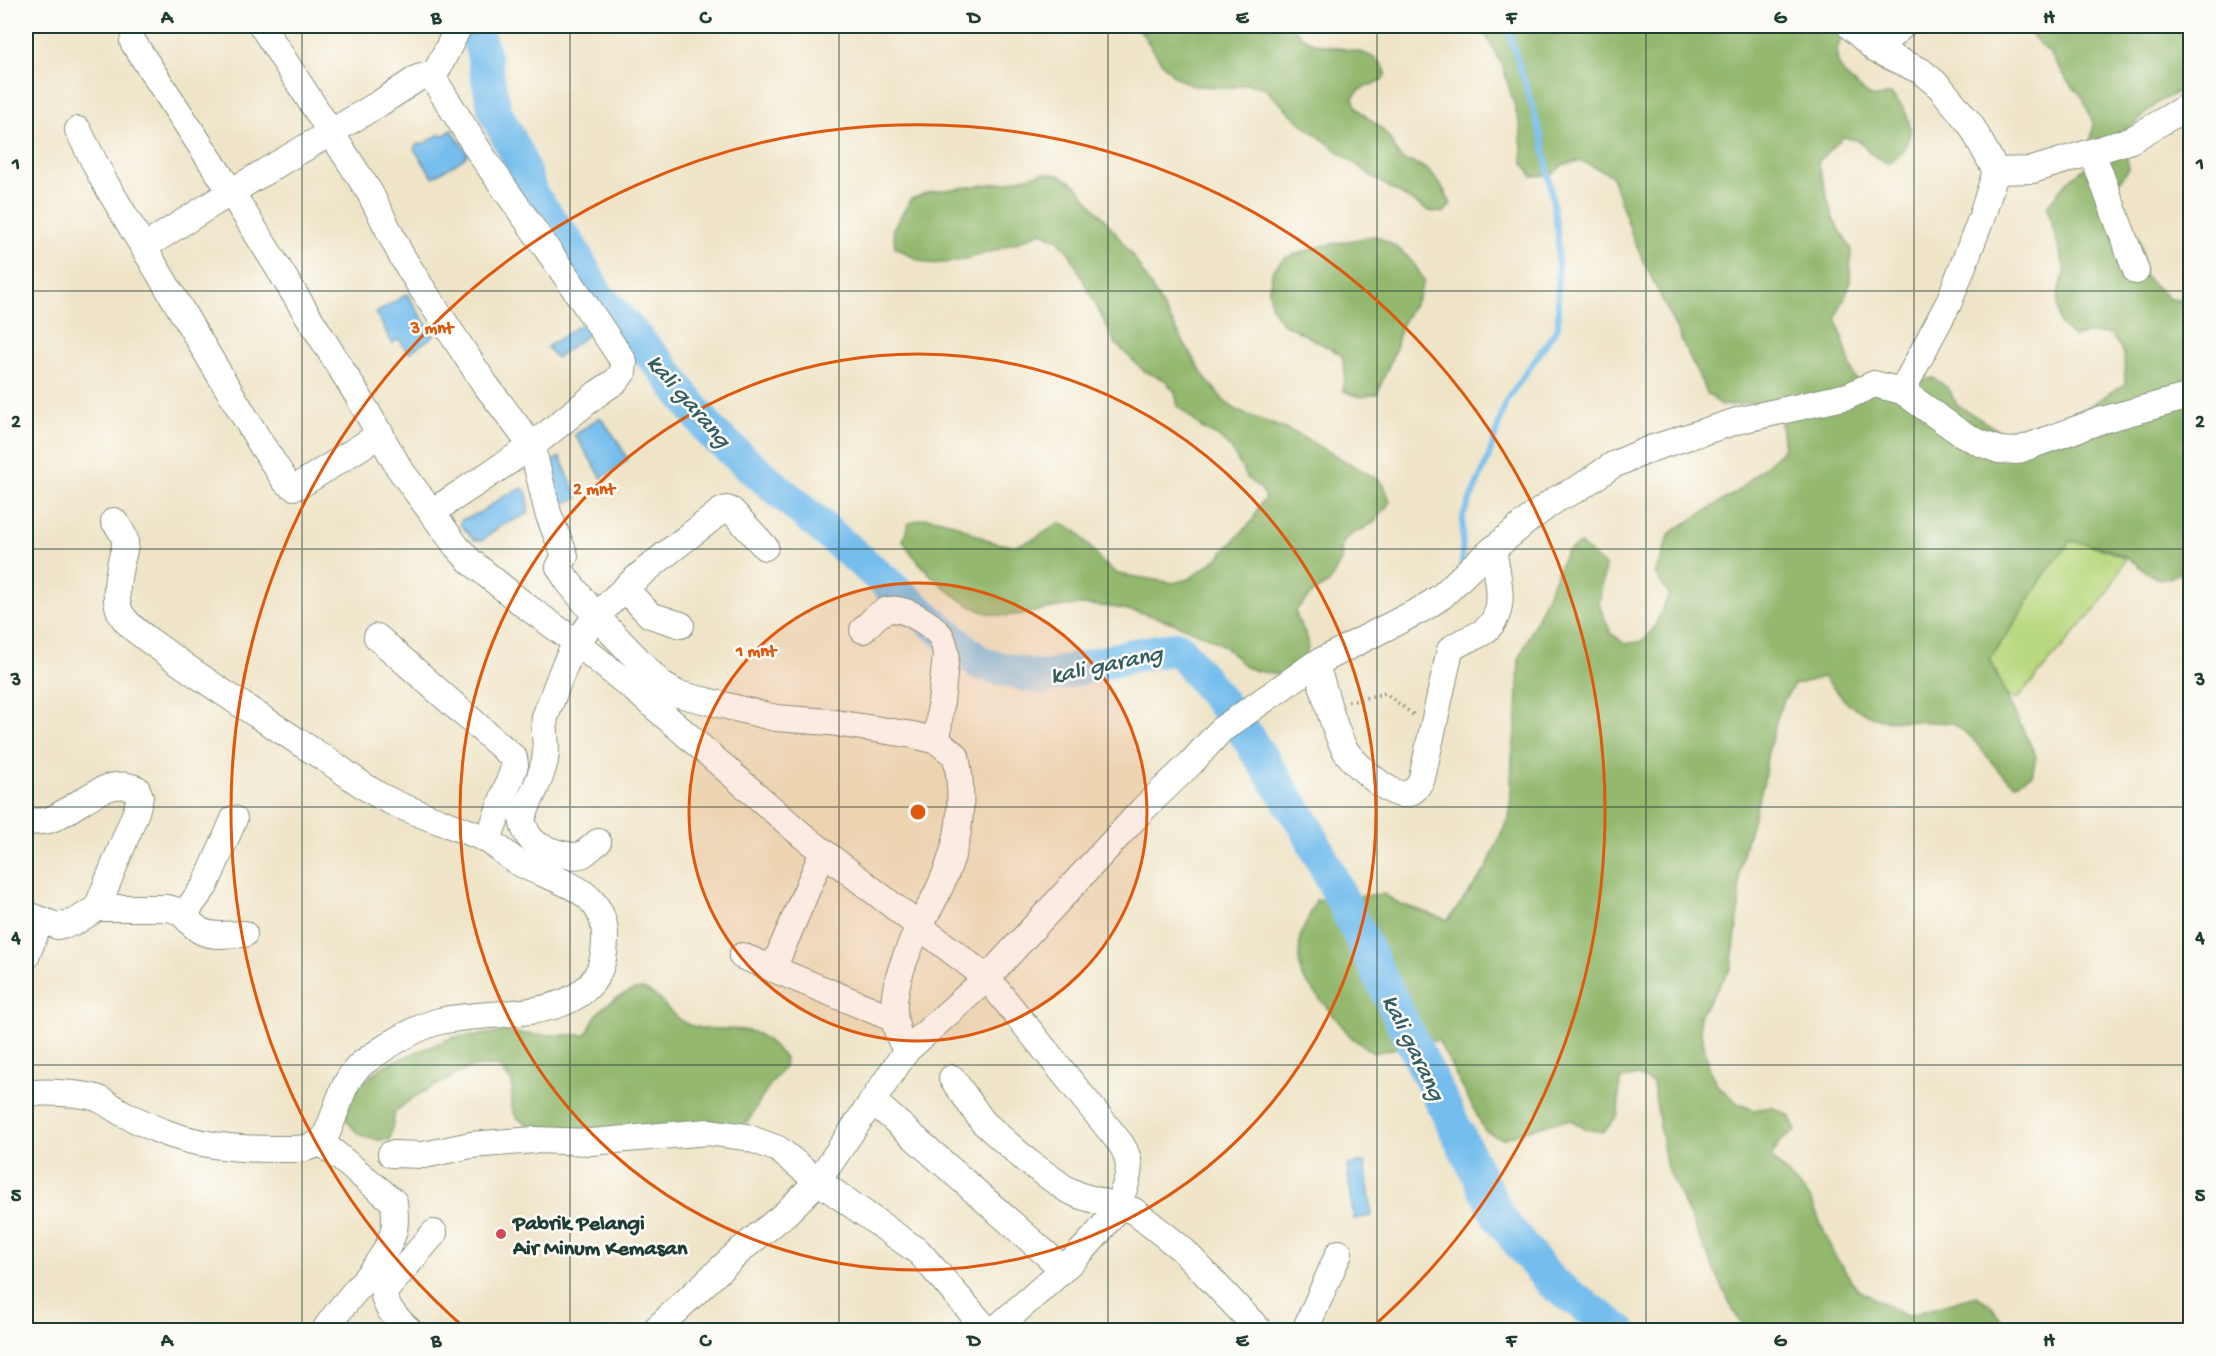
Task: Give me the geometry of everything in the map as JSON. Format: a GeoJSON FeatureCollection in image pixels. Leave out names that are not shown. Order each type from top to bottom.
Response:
{"type":"FeatureCollection","features":[{"type":"Feature","properties":{"kind":"street"},"geometry":{"type":"LineString","coordinates":[[262,26],[370,194],[401,255],[421,287],[485,384],[532,446],[548,513],[565,556],[559,567],[597,616],[662,685],[678,694],[776,718],[886,730],[937,741],[956,756],[962,797],[949,869],[937,896],[919,926],[903,962],[896,986],[895,1029],[907,1050]]}},
{"type":"Feature","properties":{"kind":"street"},"geometry":{"type":"LineString","coordinates":[[433,78],[459,26]]}},
{"type":"Feature","properties":{"kind":"street"},"geometry":{"type":"LineString","coordinates":[[1850,26],[1876,50],[1921,71],[1940,87],[1971,125],[1996,171],[1981,219],[1949,302],[1902,391]]}},
{"type":"Feature","properties":{"kind":"street"},"geometry":{"type":"LineString","coordinates":[[1876,50],[1902,26]]}},
{"type":"Feature","properties":{"kind":"street"},"geometry":{"type":"LineString","coordinates":[[134,42],[231,192],[381,434],[399,468],[470,561],[523,604],[577,643],[823,852],[987,978],[1128,1155],[1130,1168],[1117,1208],[1092,1239],[995,1330]]}},
{"type":"Feature","properties":{"kind":"street"},"geometry":{"type":"LineString","coordinates":[[144,247],[418,78],[425,76],[433,78],[482,156],[624,362],[623,372],[616,381],[532,446],[432,512]]}},
{"type":"Feature","properties":{"kind":"street"},"geometry":{"type":"LineString","coordinates":[[1996,171],[2032,170],[2131,140],[2190,105]]}},
{"type":"Feature","properties":{"kind":"street"},"geometry":{"type":"LineString","coordinates":[[78,130],[104,181],[261,444],[290,486],[300,485],[381,434]]}},
{"type":"Feature","properties":{"kind":"street"},"geometry":{"type":"LineString","coordinates":[[2092,152],[2136,271]]}},
{"type":"Feature","properties":{"kind":"street"},"geometry":{"type":"LineString","coordinates":[[655,1330],[742,1249],[785,1214],[818,1181],[907,1050],[968,998],[1144,808],[1191,763],[1221,730],[1276,691],[1317,670],[1442,596],[1493,549],[1555,500],[1579,488],[1613,465],[1653,448],[1740,420],[1848,396],[1874,384],[1902,391],[1959,432],[1999,450],[2016,451],[2102,420],[2190,396]]}},
{"type":"Feature","properties":{"kind":"street"},"geometry":{"type":"LineString","coordinates":[[598,842],[583,854],[574,856],[552,851],[534,842],[526,832],[522,819],[546,759],[545,717],[577,643],[597,616],[625,589],[721,511],[727,509],[732,512],[765,547]]}},
{"type":"Feature","properties":{"kind":"street"},"geometry":{"type":"LineString","coordinates":[[26,1094],[36,1092],[82,1095],[99,1099],[157,1129],[185,1140],[212,1146],[243,1149],[300,1149],[321,1142],[330,1128],[349,1078],[362,1063],[400,1039],[440,1021],[550,1009],[576,996],[596,976],[603,959],[604,930],[597,906],[589,896],[514,860],[488,840],[386,799],[202,680],[138,632],[125,620],[118,605],[121,562],[125,544],[121,531],[114,521]]}},
{"type":"Feature","properties":{"kind":"street"},"geometry":{"type":"LineString","coordinates":[[1317,670],[1327,704],[1341,740],[1351,758],[1386,787],[1400,794],[1411,792],[1422,778],[1450,650],[1481,633],[1498,616],[1499,594],[1493,549]]}},
{"type":"Feature","properties":{"kind":"street"},"geometry":{"type":"LineString","coordinates":[[625,589],[650,615],[681,625]]}},
{"type":"Feature","properties":{"kind":"street"},"geometry":{"type":"LineString","coordinates":[[863,630],[883,611],[893,609],[914,617],[944,641],[946,654],[937,741]]}},
{"type":"Feature","properties":{"kind":"street"},"geometry":{"type":"LineString","coordinates":[[377,637],[514,758],[515,765],[488,840]]}},
{"type":"Feature","properties":{"kind":"street"},"geometry":{"type":"LineString","coordinates":[[26,821],[39,822],[51,819],[101,790],[129,786],[137,789],[140,797],[136,812],[97,908]]}},
{"type":"Feature","properties":{"kind":"street"},"geometry":{"type":"LineString","coordinates":[[184,914],[205,885],[234,819]]}},
{"type":"Feature","properties":{"kind":"street"},"geometry":{"type":"LineString","coordinates":[[773,969],[823,852]]}},
{"type":"Feature","properties":{"kind":"street"},"geometry":{"type":"LineString","coordinates":[[26,957],[33,918],[57,926],[75,922],[97,908],[168,908],[184,914],[192,924],[205,933],[243,934]]}},
{"type":"Feature","properties":{"kind":"street"},"geometry":{"type":"LineString","coordinates":[[742,956],[894,1019]]}},
{"type":"Feature","properties":{"kind":"street"},"geometry":{"type":"LineString","coordinates":[[952,1078],[983,1122],[1040,1172],[1081,1197],[1134,1211],[1183,1250],[1259,1330]]}},
{"type":"Feature","properties":{"kind":"street"},"geometry":{"type":"LineString","coordinates":[[873,1101],[1062,1268]]}},
{"type":"Feature","properties":{"kind":"street"},"geometry":{"type":"LineString","coordinates":[[351,1166],[471,1127]]}},
{"type":"Feature","properties":{"kind":"street"},"geometry":{"type":"LineString","coordinates":[[392,1154],[424,1155],[471,1145],[535,1140],[591,1142],[708,1132],[746,1137],[778,1149],[818,1181],[920,1252],[987,1330]]}},
{"type":"Feature","properties":{"kind":"street"},"geometry":{"type":"LineString","coordinates":[[321,1142],[394,1202],[394,1233],[381,1258],[329,1328]]}},
{"type":"Feature","properties":{"kind":"street"},"geometry":{"type":"LineString","coordinates":[[409,1330],[387,1307],[384,1293],[434,1233]]}},
{"type":"Feature","properties":{"kind":"street"},"geometry":{"type":"LineString","coordinates":[[1305,1330],[1339,1253]]}},
{"type":"Feature","properties":{"kind":"path"},"geometry":{"type":"LineString","coordinates":[[1327,704],[1354,701],[1385,693],[1433,729]]}},
{"type":"Feature","properties":{"kind":"green space"},"geometry":{"type":"Polygon","coordinates":[[[1137,26],[1289,26],[1316,44],[1352,50],[1374,58],[1382,64],[1386,73],[1382,81],[1359,91],[1353,98],[1355,104],[1387,135],[1402,159],[1425,168],[1435,177],[1451,205],[1443,213],[1429,211],[1377,180],[1302,124],[1263,87],[1246,84],[1228,88],[1190,85],[1174,76],[1162,63],[1137,26]]]}},
{"type":"Feature","properties":{"kind":"green space"},"geometry":{"type":"Polygon","coordinates":[[[1481,26],[1852,26],[1841,39],[1837,51],[1840,67],[1851,81],[1873,98],[1891,94],[1906,114],[1910,128],[1903,151],[1887,163],[1871,154],[1860,141],[1843,137],[1818,162],[1833,219],[1851,248],[1850,285],[1836,317],[1854,377],[1877,390],[1934,378],[1949,389],[1957,405],[2004,434],[2078,413],[2125,384],[2124,354],[2111,334],[2093,333],[2073,337],[2060,325],[2059,290],[2065,271],[2047,206],[2066,183],[2088,165],[2093,123],[2082,96],[2070,84],[2051,55],[2023,26],[2164,26],[2175,29],[2190,44],[2190,82],[2182,90],[2158,102],[2122,135],[2129,168],[2112,191],[2140,239],[2144,276],[2170,299],[2188,301],[2190,309],[2190,565],[2169,578],[2156,578],[2126,557],[2099,547],[2071,541],[2044,575],[2013,626],[1990,658],[2036,756],[2032,775],[2015,784],[1998,770],[1972,738],[1953,723],[1880,720],[1849,705],[1823,677],[1794,685],[1784,700],[1777,718],[1767,756],[1764,781],[1744,849],[1739,874],[1739,912],[1731,968],[1699,1016],[1710,1071],[1718,1086],[1739,1104],[1754,1110],[1771,1107],[1789,1115],[1796,1131],[1781,1141],[1771,1157],[1810,1198],[1833,1253],[1857,1289],[1906,1316],[1976,1296],[1990,1304],[2009,1330],[1746,1330],[1734,1312],[1666,1165],[1653,1083],[1637,1075],[1620,1080],[1618,1115],[1603,1132],[1586,1129],[1571,1120],[1553,1122],[1502,1139],[1485,1131],[1438,1040],[1373,1053],[1351,1037],[1302,977],[1299,959],[1300,937],[1316,900],[1384,894],[1398,903],[1448,920],[1486,869],[1510,813],[1519,659],[1566,552],[1580,544],[1605,566],[1599,605],[1611,633],[1625,644],[1643,641],[1654,628],[1669,595],[1655,574],[1670,533],[1735,493],[1784,449],[1778,400],[1721,406],[1707,393],[1635,243],[1611,175],[1581,161],[1564,164],[1551,175],[1532,176],[1523,162],[1520,125],[1503,67],[1481,26]]]}},
{"type":"Feature","properties":{"kind":"green space"},"geometry":{"type":"Polygon","coordinates":[[[1042,173],[1059,175],[1075,184],[1114,231],[1134,258],[1203,375],[1225,402],[1240,412],[1293,432],[1378,479],[1384,485],[1390,502],[1374,522],[1346,539],[1342,544],[1342,559],[1329,583],[1314,592],[1296,610],[1297,618],[1307,639],[1307,652],[1282,675],[1250,669],[1223,645],[1211,639],[1171,622],[1133,611],[1104,606],[1075,605],[1006,616],[985,612],[958,598],[932,576],[903,541],[908,524],[924,518],[948,522],[991,541],[1012,545],[1031,540],[1059,523],[1076,530],[1103,563],[1118,574],[1173,583],[1189,579],[1218,558],[1253,520],[1265,498],[1262,490],[1248,479],[1231,449],[1219,437],[1203,429],[1178,406],[1175,392],[1165,380],[1144,371],[1115,343],[1070,254],[1058,240],[1042,232],[966,259],[936,263],[920,261],[895,247],[893,229],[911,199],[929,192],[1007,182],[1042,173]]]}},
{"type":"Feature","properties":{"kind":"green space"},"geometry":{"type":"Polygon","coordinates":[[[1375,236],[1404,254],[1424,281],[1418,298],[1400,327],[1397,345],[1377,394],[1360,397],[1343,391],[1345,373],[1342,355],[1281,322],[1271,306],[1269,288],[1273,270],[1285,258],[1322,246],[1375,236]]]}},
{"type":"Feature","properties":{"kind":"green space"},"geometry":{"type":"Polygon","coordinates":[[[2071,541],[2090,544],[2126,558],[2104,599],[2018,698],[2008,698],[1990,658],[2013,626],[2044,575],[2071,541]]]}},
{"type":"Feature","properties":{"kind":"green space"},"geometry":{"type":"Polygon","coordinates":[[[642,989],[654,995],[685,1023],[700,1028],[754,1033],[769,1042],[785,1058],[784,1067],[767,1089],[748,1122],[739,1125],[542,1130],[523,1122],[514,1114],[512,1082],[498,1066],[471,1067],[412,1098],[395,1112],[390,1140],[362,1136],[344,1115],[358,1086],[385,1065],[454,1037],[506,1032],[535,1035],[585,1035],[597,1014],[606,1006],[624,994],[642,989]]]}},
{"type":"Feature","properties":{"kind":"water"},"geometry":{"type":"Polygon","coordinates":[[[452,130],[468,154],[433,177],[414,149],[416,145],[452,130]]]}},
{"type":"Feature","properties":{"kind":"water"},"geometry":{"type":"Polygon","coordinates":[[[407,294],[434,336],[409,353],[399,339],[392,343],[376,313],[407,294]]]}},
{"type":"Feature","properties":{"kind":"water"},"geometry":{"type":"Polygon","coordinates":[[[583,323],[589,334],[556,358],[547,347],[583,323]]]}},
{"type":"Feature","properties":{"kind":"water"},"geometry":{"type":"Polygon","coordinates":[[[600,417],[628,460],[602,478],[575,435],[600,417]]]}},
{"type":"Feature","properties":{"kind":"water"},"geometry":{"type":"Polygon","coordinates":[[[560,457],[578,498],[553,507],[548,463],[560,457]]]}},
{"type":"Feature","properties":{"kind":"water"},"geometry":{"type":"Polygon","coordinates":[[[523,488],[528,496],[528,514],[500,526],[483,540],[474,540],[460,524],[461,520],[479,513],[506,495],[523,488]]]}},
{"type":"Feature","properties":{"kind":"water"},"geometry":{"type":"Polygon","coordinates":[[[1365,1162],[1372,1216],[1354,1219],[1347,1165],[1365,1162]]]}},
{"type":"Feature","properties":{"kind":"waterway","name":"kali garang"},"geometry":{"type":"LineString","coordinates":[[474,26],[482,49],[495,112],[518,156],[532,196],[570,246],[596,294],[662,367],[712,433],[981,664],[1041,678],[1134,655],[1178,648],[1241,727],[1307,829],[1500,1219],[1551,1282],[1619,1330]]}},
{"type":"Feature","properties":{"kind":"waterway"},"geometry":{"type":"LineString","coordinates":[[1462,567],[1463,516],[1488,459],[1506,401],[1558,327],[1558,235],[1543,141],[1507,26]]}},
{"type":"Feature","properties":{"kind":"place","name":"Pabrik Pelangi Air Minum Kemasan"},"geometry":{"type":"Point","coordinates":[501,1234]}}]}
